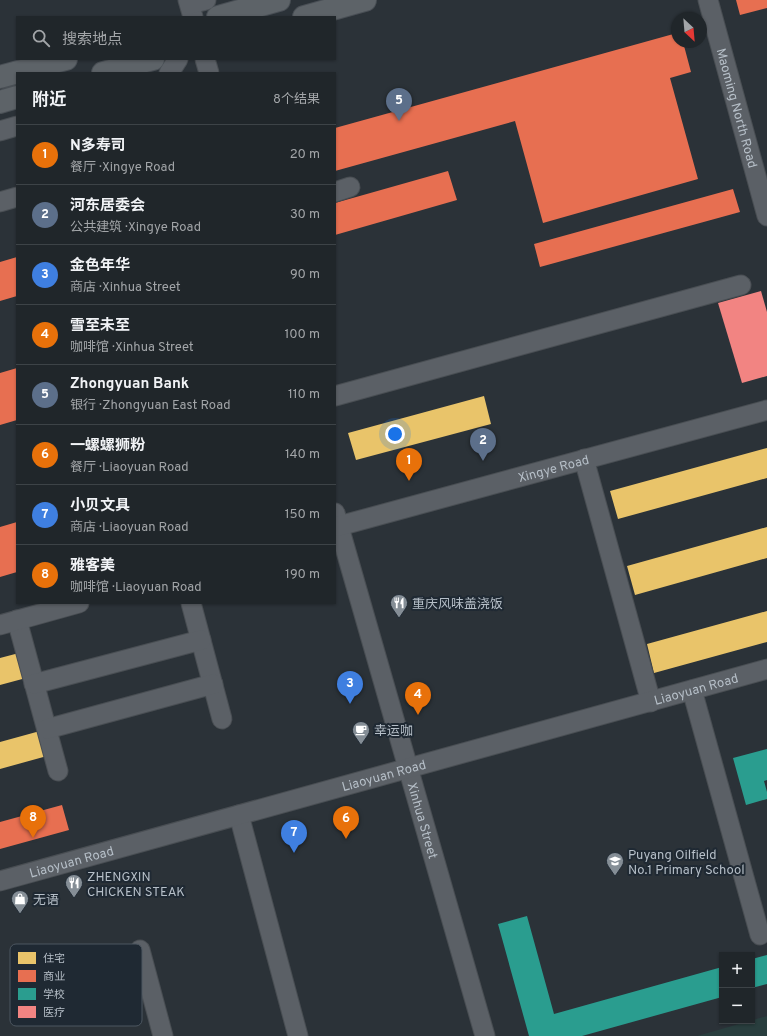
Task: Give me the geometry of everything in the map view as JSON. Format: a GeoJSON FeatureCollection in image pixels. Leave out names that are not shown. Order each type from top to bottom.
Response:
{"type":"FeatureCollection","features":[{"type":"Feature","properties":{"kind":"main road"},"geometry":{"type":"LineString","coordinates":[[222,16],[279,0]]}},
{"type":"Feature","properties":{"kind":"main road"},"geometry":{"type":"LineString","coordinates":[[308,16],[365,0]]}},
{"type":"Feature","properties":{"kind":"main road"},"geometry":{"type":"LineString","coordinates":[[18,72],[62,60]]}},
{"type":"Feature","properties":{"kind":"main road"},"geometry":{"type":"LineString","coordinates":[[107,72],[149,60]]}},
{"type":"Feature","properties":{"kind":"main road"},"geometry":{"type":"LineString","coordinates":[[0,77],[16,73]]}},
{"type":"Feature","properties":{"kind":"main road"},"geometry":{"type":"LineString","coordinates":[[0,102],[16,97]]}},
{"type":"Feature","properties":{"kind":"street","name":"Maoming North Road"},"geometry":{"type":"LineString","coordinates":[[708,0],[767,216]]}},
{"type":"Feature","properties":{"kind":"street"},"geometry":{"type":"LineString","coordinates":[[170,72],[177,60]]}},
{"type":"Feature","properties":{"kind":"street"},"geometry":{"type":"LineString","coordinates":[[205,60],[209,72]]}},
{"type":"Feature","properties":{"kind":"street"},"geometry":{"type":"LineString","coordinates":[[0,131],[16,126]]}},
{"type":"Feature","properties":{"kind":"street"},"geometry":{"type":"LineString","coordinates":[[0,202],[16,197]]}},
{"type":"Feature","properties":{"kind":"street"},"geometry":{"type":"LineString","coordinates":[[336,396],[741,285]]}},
{"type":"Feature","properties":{"kind":"street","name":"Xingye Road"},"geometry":{"type":"LineString","coordinates":[[337,525],[767,410]]}},
{"type":"Feature","properties":{"kind":"street"},"geometry":{"type":"LineString","coordinates":[[584,459],[650,702]]}},
{"type":"Feature","properties":{"kind":"street","name":"Xinhua Street"},"geometry":{"type":"LineString","coordinates":[[337,525],[485,1036]]}},
{"type":"Feature","properties":{"kind":"street"},"geometry":{"type":"LineString","coordinates":[[58,771],[34,684],[8,623],[75,604]]}},
{"type":"Feature","properties":{"kind":"street"},"geometry":{"type":"LineString","coordinates":[[191,604],[222,719]]}},
{"type":"Feature","properties":{"kind":"street"},"geometry":{"type":"LineString","coordinates":[[34,684],[201,640]]}},
{"type":"Feature","properties":{"kind":"street","name":"Liaoyuan Road"},"geometry":{"type":"LineString","coordinates":[[0,881],[767,669]]}},
{"type":"Feature","properties":{"kind":"street"},"geometry":{"type":"LineString","coordinates":[[47,729],[213,684]]}},
{"type":"Feature","properties":{"kind":"street"},"geometry":{"type":"LineString","coordinates":[[692,690],[760,935]]}},
{"type":"Feature","properties":{"kind":"street"},"geometry":{"type":"LineString","coordinates":[[239,815],[298,1036]]}},
{"type":"Feature","properties":{"kind":"street"},"geometry":{"type":"LineString","coordinates":[[142,957],[163,1036]]}},
{"type":"Feature","properties":{"kind":"green space"},"geometry":{"type":"Polygon","coordinates":[[[767,1016],[767,1036],[697,1036],[739,1024],[755,1024],[755,1019],[767,1016]]]}},
{"type":"Feature","properties":{"kind":"building: 住宅"},"geometry":{"type":"Polygon","coordinates":[[[484,396],[491,424],[356,460],[348,433],[484,396]]]}},
{"type":"Feature","properties":{"kind":"building: 住宅"},"geometry":{"type":"Polygon","coordinates":[[[767,448],[767,478],[618,519],[610,491],[767,448]]]}},
{"type":"Feature","properties":{"kind":"building: 住宅"},"geometry":{"type":"Polygon","coordinates":[[[767,527],[767,558],[635,595],[627,566],[767,527]]]}},
{"type":"Feature","properties":{"kind":"building: 住宅"},"geometry":{"type":"Polygon","coordinates":[[[767,611],[767,642],[654,673],[647,644],[767,611]]]}},
{"type":"Feature","properties":{"kind":"building: 住宅"},"geometry":{"type":"Polygon","coordinates":[[[19,653],[26,678],[0,685],[0,658],[19,653]]]}},
{"type":"Feature","properties":{"kind":"building: 住宅"},"geometry":{"type":"Polygon","coordinates":[[[40,731],[47,756],[0,769],[0,742],[40,731]]]}},
{"type":"Feature","properties":{"kind":"building: 商业"},"geometry":{"type":"Polygon","coordinates":[[[736,0],[767,0],[767,8],[740,15],[736,0]]]}},
{"type":"Feature","properties":{"kind":"building: 商业"},"geometry":{"type":"Polygon","coordinates":[[[671,35],[671,48],[685,48],[691,72],[670,78],[698,179],[543,223],[515,121],[336,171],[336,128],[671,35]]]}},
{"type":"Feature","properties":{"kind":"building: 商业"},"geometry":{"type":"Polygon","coordinates":[[[448,171],[457,200],[336,235],[336,203],[448,171]]]}},
{"type":"Feature","properties":{"kind":"building: 商业"},"geometry":{"type":"Polygon","coordinates":[[[733,189],[740,212],[540,267],[534,244],[733,189]]]}},
{"type":"Feature","properties":{"kind":"building: 商业"},"geometry":{"type":"Polygon","coordinates":[[[16,257],[16,296],[0,301],[0,262],[16,257]]]}},
{"type":"Feature","properties":{"kind":"building: 商业"},"geometry":{"type":"Polygon","coordinates":[[[16,368],[16,420],[0,425],[0,373],[16,368]]]}},
{"type":"Feature","properties":{"kind":"building: 商业"},"geometry":{"type":"Polygon","coordinates":[[[16,522],[16,572],[0,577],[0,527],[16,522]]]}},
{"type":"Feature","properties":{"kind":"building: 商业"},"geometry":{"type":"Polygon","coordinates":[[[62,805],[69,830],[0,849],[0,822],[62,805]]]}},
{"type":"Feature","properties":{"kind":"building: 学校"},"geometry":{"type":"Polygon","coordinates":[[[767,749],[767,780],[764,781],[767,799],[746,805],[733,758],[767,749]]]}},
{"type":"Feature","properties":{"kind":"building: 学校"},"geometry":{"type":"Polygon","coordinates":[[[527,916],[554,1014],[719,968],[719,998],[582,1036],[529,1036],[498,924],[527,916]]]}},
{"type":"Feature","properties":{"kind":"building: 学校"},"geometry":{"type":"Polygon","coordinates":[[[767,955],[767,984],[755,987],[755,958],[767,955]]]}},
{"type":"Feature","properties":{"kind":"building: 医疗"},"geometry":{"type":"Polygon","coordinates":[[[761,291],[767,312],[767,376],[742,383],[718,303],[761,291]]]}},
{"type":"Feature","properties":{"kind":"place","name":"Zhongyuan Bank"},"geometry":{"type":"Point","coordinates":[399,121]}},
{"type":"Feature","properties":{"kind":"place","name":"河东居委会"},"geometry":{"type":"Point","coordinates":[483,461]}},
{"type":"Feature","properties":{"kind":"place","name":"N多寿司"},"geometry":{"type":"Point","coordinates":[409,481]}},
{"type":"Feature","properties":{"kind":"place","name":"重庆风味盖浇饭"},"geometry":{"type":"Point","coordinates":[399,618]}},
{"type":"Feature","properties":{"kind":"place","name":"金色年华"},"geometry":{"type":"Point","coordinates":[350,704]}},
{"type":"Feature","properties":{"kind":"place","name":"雪至未至"},"geometry":{"type":"Point","coordinates":[418,715]}},
{"type":"Feature","properties":{"kind":"place","name":"幸运咖"},"geometry":{"type":"Point","coordinates":[361,745]}},
{"type":"Feature","properties":{"kind":"place","name":"雅客美"},"geometry":{"type":"Point","coordinates":[33,838]}},
{"type":"Feature","properties":{"kind":"place","name":"一螺螺狮粉"},"geometry":{"type":"Point","coordinates":[346,839]}},
{"type":"Feature","properties":{"kind":"place","name":"小贝文具"},"geometry":{"type":"Point","coordinates":[294,853]}},
{"type":"Feature","properties":{"kind":"place","name":"Puyang Oilfield No.1 Primary School"},"geometry":{"type":"Point","coordinates":[615,876]}},
{"type":"Feature","properties":{"kind":"place","name":"ZHENGXIN CHICKEN STEAK"},"geometry":{"type":"Point","coordinates":[74,898]}},
{"type":"Feature","properties":{"kind":"place","name":"无语"},"geometry":{"type":"Point","coordinates":[20,914]}}]}
